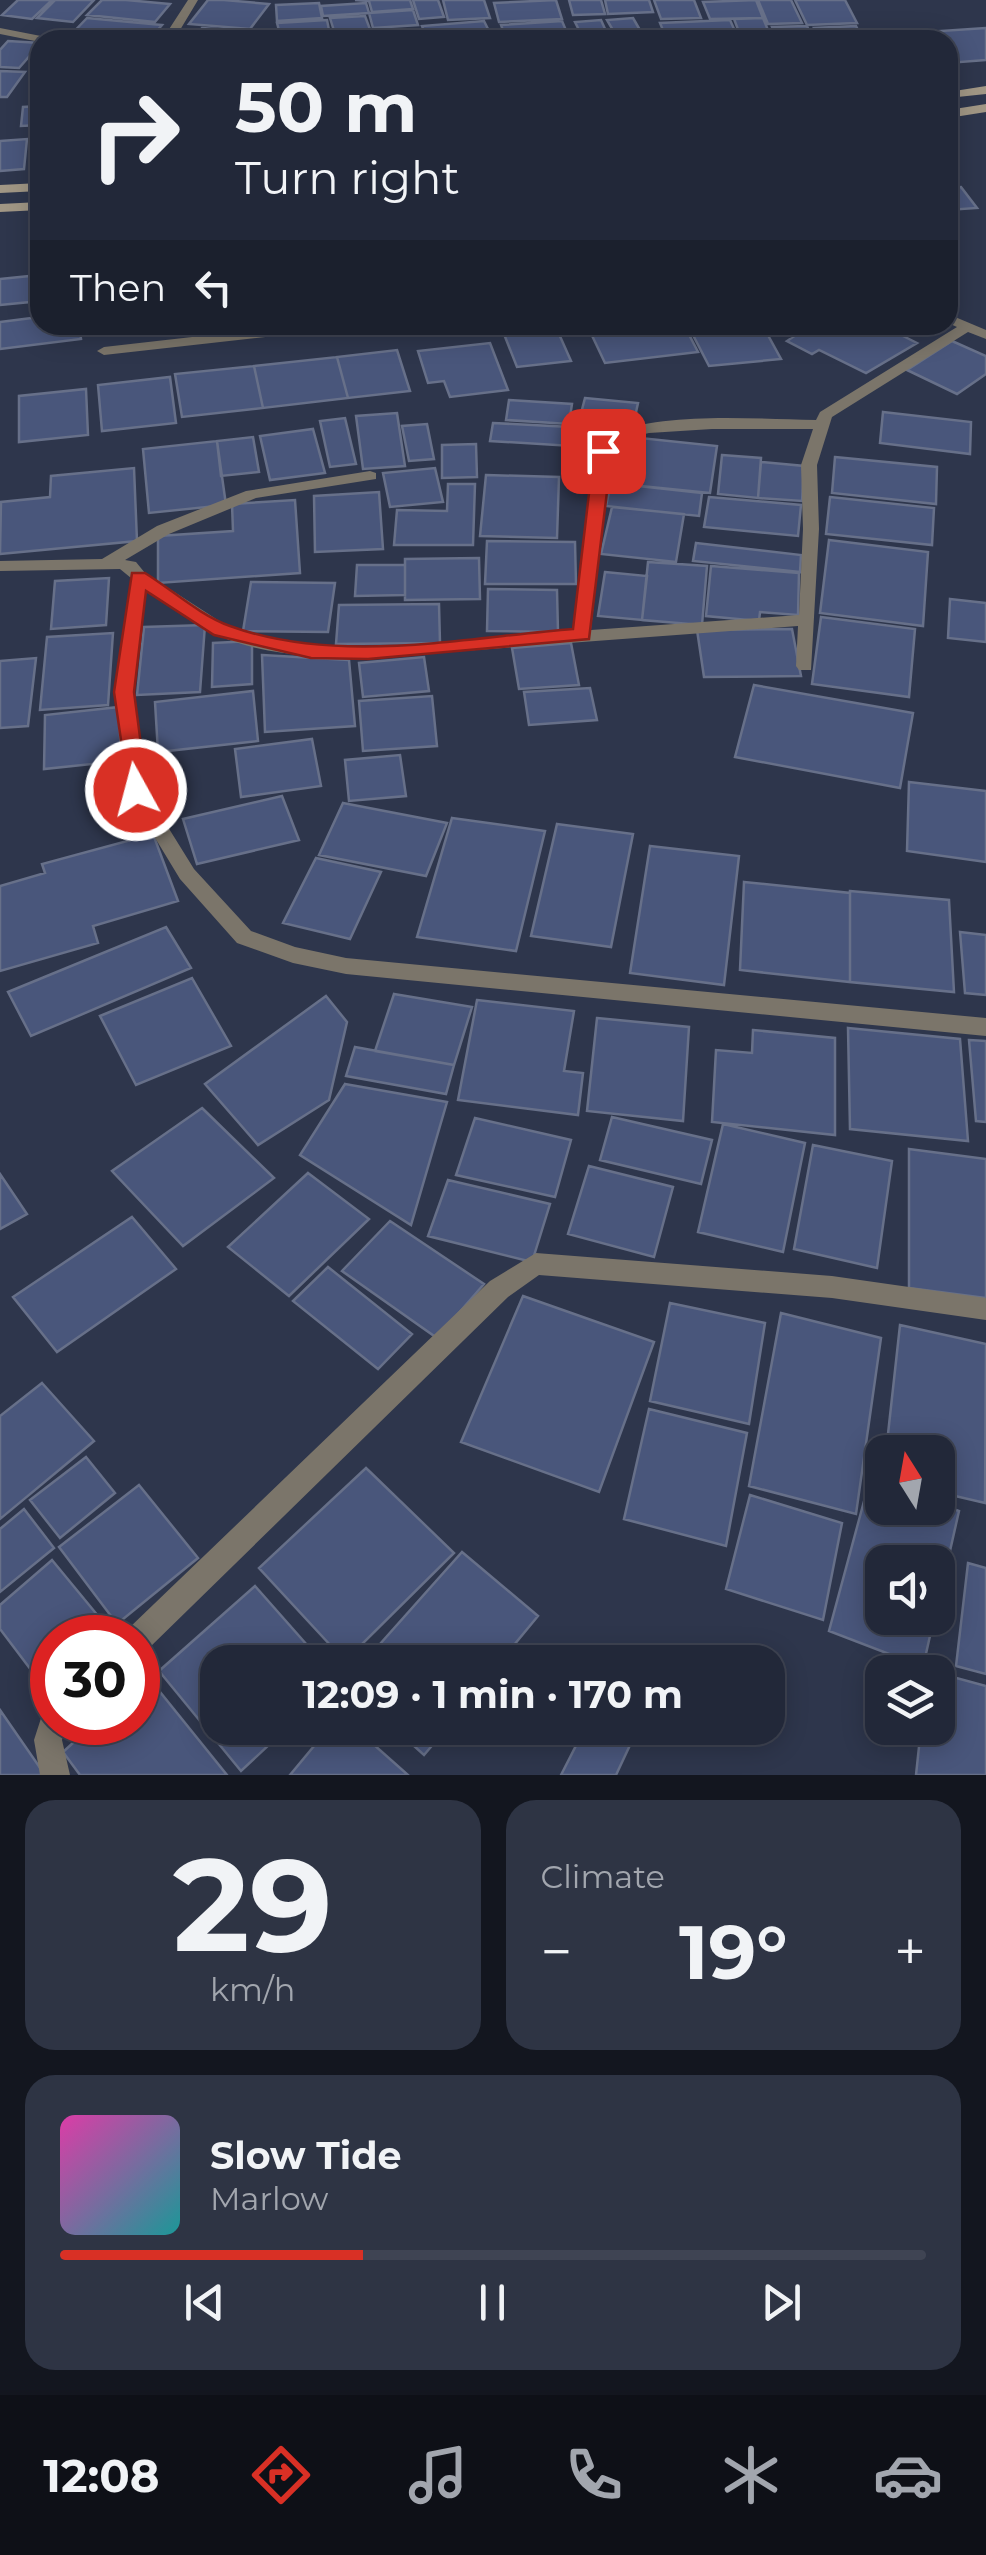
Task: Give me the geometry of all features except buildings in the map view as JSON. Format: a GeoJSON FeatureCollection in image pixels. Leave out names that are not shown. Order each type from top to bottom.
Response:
{"type":"FeatureCollection","features":[{"type":"Feature","properties":{"kind":"main road"},"geometry":{"type":"LineString","coordinates":[[958,94],[986,90]]}},
{"type":"Feature","properties":{"kind":"main road"},"geometry":{"type":"LineString","coordinates":[[958,112],[986,108]]}},
{"type":"Feature","properties":{"kind":"main road"},"geometry":{"type":"LineString","coordinates":[[0,189],[30,188]]}},
{"type":"Feature","properties":{"kind":"main road"},"geometry":{"type":"LineString","coordinates":[[0,208],[30,206]]}},
{"type":"Feature","properties":{"kind":"street"},"geometry":{"type":"LineString","coordinates":[[174,30],[193,0]]}},
{"type":"Feature","properties":{"kind":"street"},"geometry":{"type":"LineString","coordinates":[[0,31],[30,37]]}},
{"type":"Feature","properties":{"kind":"street"},"geometry":{"type":"LineString","coordinates":[[958,323],[986,335]]}},
{"type":"Feature","properties":{"kind":"street"},"geometry":{"type":"LineString","coordinates":[[958,333],[967,328]]}},
{"type":"Feature","properties":{"kind":"street"},"geometry":{"type":"LineString","coordinates":[[104,350],[244,335]]}},
{"type":"Feature","properties":{"kind":"street"},"geometry":{"type":"LineString","coordinates":[[805,666],[812,529],[809,465],[825,415],[955,335]]}},
{"type":"Feature","properties":{"kind":"street"},"geometry":{"type":"LineString","coordinates":[[582,634],[603,451],[609,438],[631,430],[745,424],[823,425]]}},
{"type":"Feature","properties":{"kind":"street"},"geometry":{"type":"LineString","coordinates":[[106,564],[163,530],[252,494],[370,476]]}},
{"type":"Feature","properties":{"kind":"street"},"geometry":{"type":"LineString","coordinates":[[0,566],[130,566],[138,577],[221,630],[311,651],[368,652],[806,620]]}},
{"type":"Feature","properties":{"kind":"street"},"geometry":{"type":"LineString","coordinates":[[138,577],[124,692],[136,790],[187,874],[244,937],[346,966],[986,1027]]}},
{"type":"Feature","properties":{"kind":"street"},"geometry":{"type":"LineString","coordinates":[[160,1618],[499,1289],[536,1264],[832,1286],[986,1310]]}},
{"type":"Feature","properties":{"kind":"street"},"geometry":{"type":"LineString","coordinates":[[49,1745],[56,1775]]}},
{"type":"Feature","properties":{"kind":"route"},"geometry":{"type":"LineString","coordinates":[[136,790],[124,692],[138,577],[221,630],[311,651],[368,652],[582,634],[603,451]]}}]}
